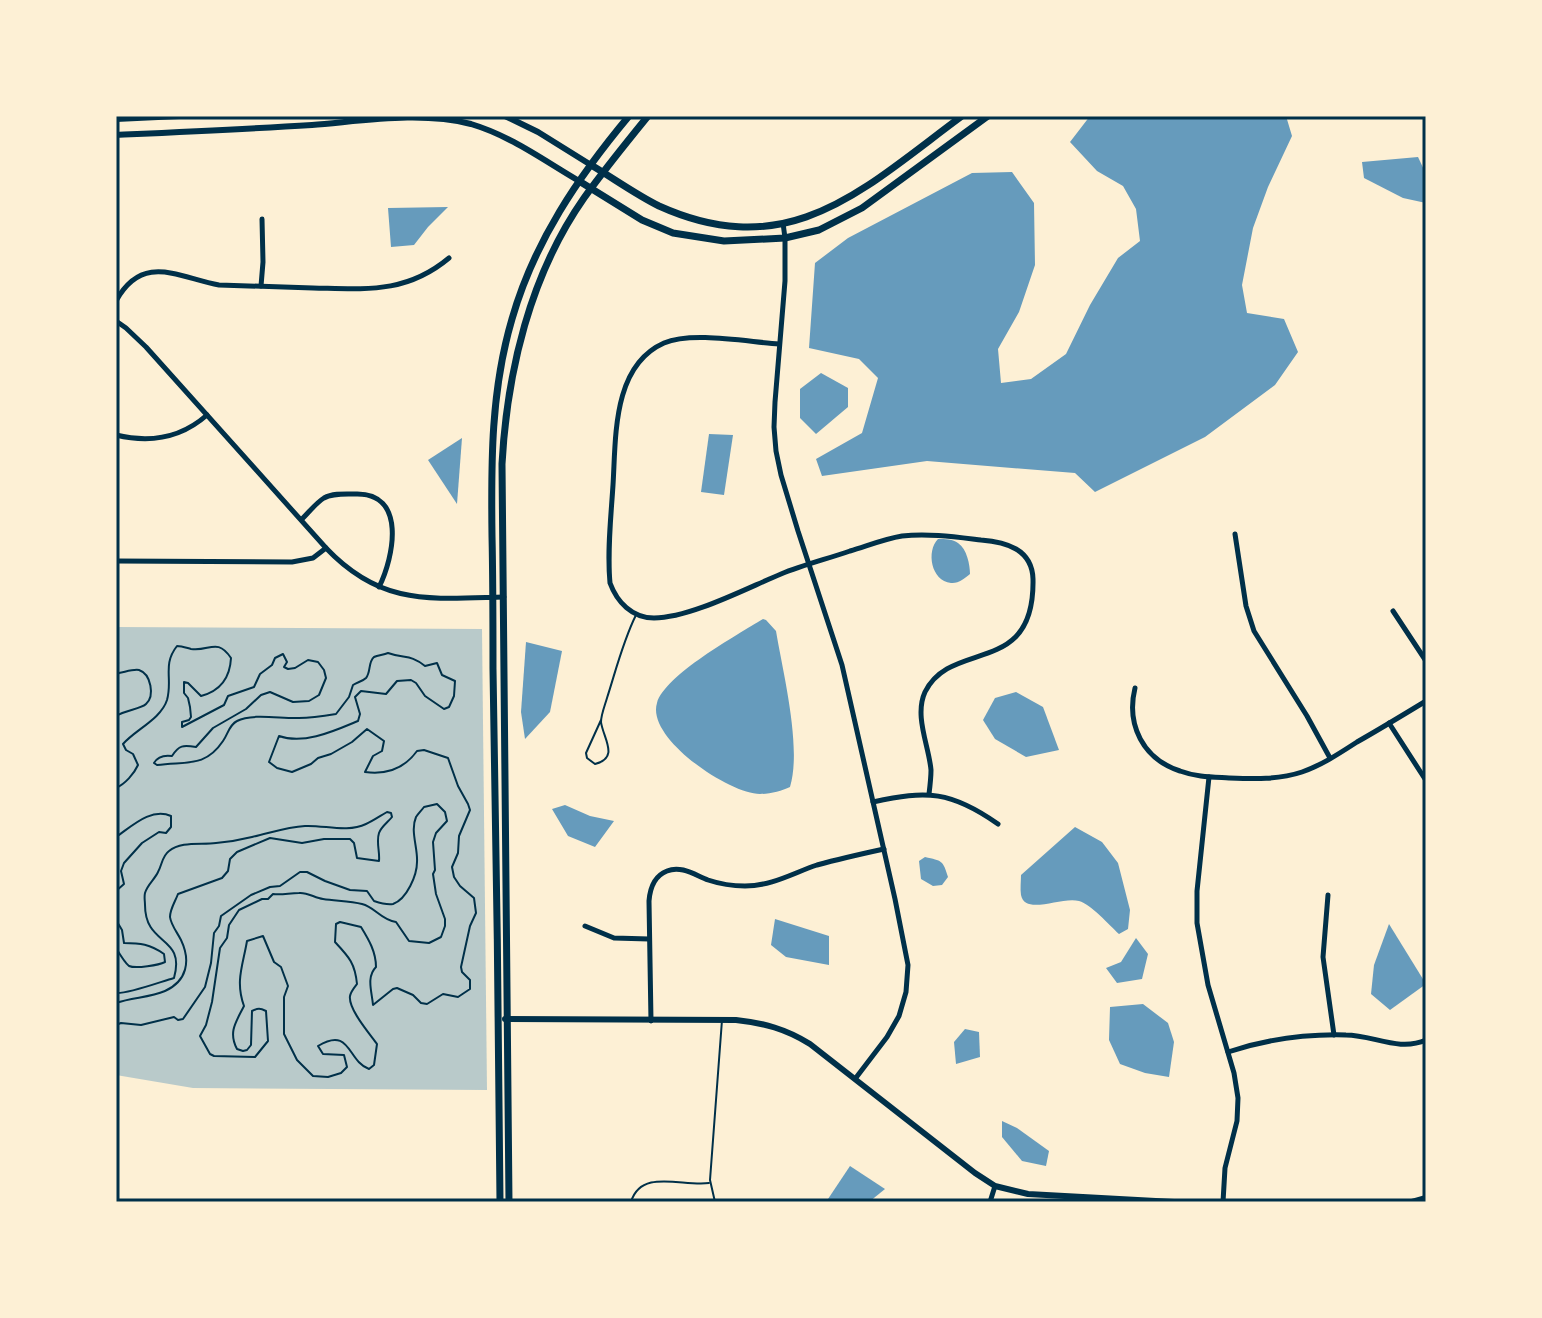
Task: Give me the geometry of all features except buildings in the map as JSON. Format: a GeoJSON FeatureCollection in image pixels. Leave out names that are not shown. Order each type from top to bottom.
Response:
{"type":"FeatureCollection","features":[{"type":"Feature","properties":{"kind":"main road"},"geometry":{"type":"LineString","coordinates":[[500,1202],[492,597],[491,464],[494,417],[505,344],[528,272],[559,211],[629,116]]}},
{"type":"Feature","properties":{"kind":"main road"},"geometry":{"type":"LineString","coordinates":[[509,1202],[504,418],[526,322],[542,277],[591,188],[648,116]]}},
{"type":"Feature","properties":{"kind":"main road"},"geometry":{"type":"LineString","coordinates":[[591,165],[645,199],[690,218],[722,225],[755,227],[819,213],[851,197],[962,116]]}},
{"type":"Feature","properties":{"kind":"main road"},"geometry":{"type":"LineString","coordinates":[[579,181],[642,220],[673,233],[724,241],[785,238],[819,230],[862,208],[988,116]]}},
{"type":"Feature","properties":{"kind":"street"},"geometry":{"type":"LineString","coordinates":[[179,116],[116,118],[117,135],[400,119],[445,120],[508,138],[579,181]]}},
{"type":"Feature","properties":{"kind":"street"},"geometry":{"type":"LineString","coordinates":[[505,116],[538,132],[591,165]]}},
{"type":"Feature","properties":{"kind":"street"},"geometry":{"type":"LineString","coordinates":[[261,286],[262,219]]}},
{"type":"Feature","properties":{"kind":"street"},"geometry":{"type":"LineString","coordinates":[[783,223],[785,281],[774,427],[776,451],[842,665],[908,965],[903,1005],[893,1027],[855,1079]]}},
{"type":"Feature","properties":{"kind":"street"},"geometry":{"type":"LineString","coordinates":[[116,301],[135,279],[161,272],[177,273],[219,285],[374,289],[422,277],[449,258]]}},
{"type":"Feature","properties":{"kind":"street"},"geometry":{"type":"LineString","coordinates":[[116,321],[146,347],[326,548],[353,573],[379,587],[405,595],[504,597]]}},
{"type":"Feature","properties":{"kind":"street"},"geometry":{"type":"LineString","coordinates":[[779,344],[694,338],[674,340],[640,360],[630,377],[618,419],[610,583],[623,605],[637,614],[654,618],[695,609],[809,564],[910,535],[997,541],[1012,546],[1028,561],[1033,575],[1029,614],[1022,629],[1005,646],[942,673],[925,693],[921,713],[931,770],[929,794]]}},
{"type":"Feature","properties":{"kind":"street"},"geometry":{"type":"LineString","coordinates":[[116,435],[167,437],[189,429],[207,415]]}},
{"type":"Feature","properties":{"kind":"street"},"geometry":{"type":"LineString","coordinates":[[302,519],[330,495],[363,494],[378,499],[390,515],[392,530],[391,555],[379,587]]}},
{"type":"Feature","properties":{"kind":"street"},"geometry":{"type":"LineString","coordinates":[[1235,534],[1246,606],[1254,631],[1330,758]]}},
{"type":"Feature","properties":{"kind":"street"},"geometry":{"type":"LineString","coordinates":[[116,561],[292,562],[313,558],[326,548]]}},
{"type":"Feature","properties":{"kind":"street"},"geometry":{"type":"LineString","coordinates":[[1393,611],[1426,661]]}},
{"type":"Feature","properties":{"kind":"street"},"geometry":{"type":"LineString","coordinates":[[1135,688],[1132,712],[1136,731],[1146,747],[1171,768],[1209,777],[1278,778],[1302,772],[1426,701]]}},
{"type":"Feature","properties":{"kind":"street"},"geometry":{"type":"LineString","coordinates":[[1389,723],[1425,779]]}},
{"type":"Feature","properties":{"kind":"street"},"geometry":{"type":"LineString","coordinates":[[1209,777],[1197,891],[1197,923],[1208,985],[1237,1086],[1239,1111],[1225,1168],[1223,1202]]}},
{"type":"Feature","properties":{"kind":"street"},"geometry":{"type":"LineString","coordinates":[[873,802],[929,794],[971,807],[998,824]]}},
{"type":"Feature","properties":{"kind":"street"},"geometry":{"type":"LineString","coordinates":[[651,1021],[650,890],[659,875],[675,869],[734,885],[761,885],[820,864],[884,849]]}},
{"type":"Feature","properties":{"kind":"street"},"geometry":{"type":"LineString","coordinates":[[1328,895],[1323,957],[1334,1035]]}},
{"type":"Feature","properties":{"kind":"street"},"geometry":{"type":"LineString","coordinates":[[585,926],[614,938],[649,939]]}},
{"type":"Feature","properties":{"kind":"street"},"geometry":{"type":"LineString","coordinates":[[497,1019],[722,1020],[753,1022],[785,1030],[810,1044],[995,1186],[1028,1194],[1174,1202]]}},
{"type":"Feature","properties":{"kind":"street"},"geometry":{"type":"LineString","coordinates":[[1228,1052],[1281,1040],[1334,1035],[1358,1036],[1404,1046],[1426,1040]]}},
{"type":"Feature","properties":{"kind":"street"},"geometry":{"type":"LineString","coordinates":[[990,1202],[995,1186]]}},
{"type":"Feature","properties":{"kind":"street"},"geometry":{"type":"LineString","coordinates":[[1412,1202],[1426,1198]]}},
{"type":"Feature","properties":{"kind":"lane"},"geometry":{"type":"LineString","coordinates":[[601,720],[608,751],[604,760],[595,764],[586,753],[601,720],[626,637],[637,614]]}},
{"type":"Feature","properties":{"kind":"lane"},"geometry":{"type":"LineString","coordinates":[[715,1202],[710,1183],[722,1020]]}},
{"type":"Feature","properties":{"kind":"lane"},"geometry":{"type":"LineString","coordinates":[[631,1202],[635,1192],[646,1183],[710,1183]]}},
{"type":"Feature","properties":{"kind":"path"},"geometry":{"type":"LineString","coordinates":[[116,788],[135,772],[138,765],[133,754],[126,750],[124,741],[162,711],[167,700],[169,659],[177,646],[192,649],[219,647],[231,658],[222,686],[216,690],[201,696],[184,682],[191,717],[182,722],[182,727],[224,705],[228,696],[254,687],[260,674],[283,654],[287,662],[284,667],[295,668],[308,660],[318,662],[326,678],[319,695],[309,701],[293,702],[270,692],[261,695],[246,709],[213,728],[196,747],[182,745],[172,756],[156,759],[154,763],[157,765],[208,758],[222,743],[231,726],[239,720],[336,714],[349,697],[353,685],[365,679],[371,660],[376,656],[388,653],[414,657],[425,666],[437,663],[442,675],[455,681],[449,707],[444,709],[436,705],[411,680],[397,681],[386,694],[361,691],[355,697],[360,714],[358,721],[323,735],[287,739],[279,736],[269,762],[292,772],[352,742],[367,729],[384,741],[382,751],[373,756],[365,772],[380,774],[408,764],[417,751],[424,750],[448,758],[470,810],[459,836],[458,853],[452,867],[460,886],[474,898],[476,913],[461,967],[470,980],[470,989],[458,997],[443,994],[427,1004],[397,988],[373,1005],[370,978],[376,967],[376,959],[368,938],[361,927],[340,922],[336,924],[335,942],[356,969],[357,984],[349,1000],[367,1033],[377,1044],[374,1065],[369,1069],[362,1067],[347,1044],[339,1040],[318,1046],[323,1054],[344,1055],[347,1067],[341,1073],[328,1077],[313,1076],[297,1060],[284,1034],[284,997],[288,986],[263,936],[247,941],[239,981],[244,1006],[231,1033],[237,1049],[247,1050],[251,1045],[252,1011],[258,1008],[266,1011],[268,1041],[255,1057],[210,1054],[200,1036],[212,1002],[220,948],[239,910],[273,894],[301,892],[369,907],[396,922],[409,941],[429,943],[441,937],[445,919],[436,894],[433,842],[436,833],[447,821],[445,812],[437,804],[424,807],[416,818],[414,829],[418,863],[405,895],[395,903],[389,905],[374,901],[367,891],[350,890],[300,872],[280,886],[251,895],[221,916],[214,933],[205,987],[183,1019],[174,1017],[141,1025],[116,1025]]}},
{"type":"Feature","properties":{"kind":"path"},"geometry":{"type":"LineString","coordinates":[[116,677],[119,673],[132,670],[145,673],[151,698],[139,709],[124,711],[116,716]]}},
{"type":"Feature","properties":{"kind":"path"},"geometry":{"type":"LineString","coordinates":[[116,993],[174,978],[176,956],[151,931],[145,914],[145,893],[169,850],[186,844],[239,840],[274,830],[365,825],[387,812],[391,813],[392,817],[380,830],[379,861],[357,858],[350,839],[302,843],[270,838],[237,852],[230,859],[228,871],[222,878],[178,894],[171,908],[170,921],[187,954],[185,973],[179,982],[159,994],[116,1003]]}},
{"type":"Feature","properties":{"kind":"path"},"geometry":{"type":"LineString","coordinates":[[116,837],[146,817],[164,813],[171,816],[171,827],[166,833],[159,832],[142,843],[124,863],[121,871],[124,884],[116,891]]}},
{"type":"Feature","properties":{"kind":"path"},"geometry":{"type":"LineString","coordinates":[[116,920],[124,943],[143,943],[155,948],[164,954],[165,962],[133,967],[116,948]]}},
{"type":"Feature","properties":{"kind":"shaded area"},"geometry":{"type":"Polygon","coordinates":[[[116,627],[482,629],[487,1090],[193,1088],[116,1075],[116,627]]]}},
{"type":"Feature","properties":{"kind":"water"},"geometry":{"type":"Polygon","coordinates":[[[1090,116],[1286,116],[1292,136],[1253,228],[1242,285],[1247,313],[1284,319],[1298,352],[1275,385],[1205,437],[1095,492],[1075,473],[927,461],[822,476],[816,459],[862,433],[878,378],[859,359],[809,348],[815,263],[848,238],[972,173],[1012,172],[1034,203],[1035,265],[1019,312],[998,349],[1001,383],[1031,379],[1066,354],[1118,258],[1140,241],[1136,209],[1123,186],[1097,171],[1070,142],[1090,116]]]}},
{"type":"Feature","properties":{"kind":"water"},"geometry":{"type":"Polygon","coordinates":[[[1418,157],[1426,174],[1426,203],[1403,198],[1364,178],[1362,162],[1418,157]]]}},
{"type":"Feature","properties":{"kind":"water"},"geometry":{"type":"Polygon","coordinates":[[[448,207],[414,245],[391,247],[388,208],[448,207]]]}},
{"type":"Feature","properties":{"kind":"water"},"geometry":{"type":"Polygon","coordinates":[[[821,373],[848,388],[848,407],[816,434],[800,418],[800,389],[821,373]]]}},
{"type":"Feature","properties":{"kind":"water"},"geometry":{"type":"Polygon","coordinates":[[[709,434],[733,435],[724,495],[701,492],[709,434]]]}},
{"type":"Feature","properties":{"kind":"water"},"geometry":{"type":"Polygon","coordinates":[[[462,438],[457,504],[428,460],[462,438]]]}},
{"type":"Feature","properties":{"kind":"water"},"geometry":{"type":"Polygon","coordinates":[[[938,539],[954,541],[964,549],[970,574],[954,583],[939,577],[932,565],[932,551],[938,539]]]}},
{"type":"Feature","properties":{"kind":"water"},"geometry":{"type":"Polygon","coordinates":[[[763,619],[776,631],[794,752],[790,787],[760,794],[729,785],[693,762],[664,732],[657,717],[657,703],[673,680],[687,668],[763,619]]]}},
{"type":"Feature","properties":{"kind":"water"},"geometry":{"type":"Polygon","coordinates":[[[526,642],[562,651],[550,712],[525,739],[521,712],[526,642]]]}},
{"type":"Feature","properties":{"kind":"water"},"geometry":{"type":"Polygon","coordinates":[[[1016,692],[1043,707],[1059,750],[1026,757],[995,739],[983,720],[995,698],[1016,692]]]}},
{"type":"Feature","properties":{"kind":"water"},"geometry":{"type":"Polygon","coordinates":[[[565,805],[590,816],[614,821],[595,847],[568,836],[552,809],[565,805]]]}},
{"type":"Feature","properties":{"kind":"water"},"geometry":{"type":"Polygon","coordinates":[[[1075,827],[1102,842],[1118,863],[1130,910],[1128,929],[1119,934],[1094,910],[1079,901],[1037,905],[1024,901],[1021,895],[1021,875],[1075,827]]]}},
{"type":"Feature","properties":{"kind":"water"},"geometry":{"type":"Polygon","coordinates":[[[925,857],[943,864],[948,877],[942,885],[933,886],[921,879],[919,861],[925,857]]]}},
{"type":"Feature","properties":{"kind":"water"},"geometry":{"type":"Polygon","coordinates":[[[775,919],[829,936],[829,965],[786,957],[771,945],[775,919]]]}},
{"type":"Feature","properties":{"kind":"water"},"geometry":{"type":"Polygon","coordinates":[[[1389,924],[1426,984],[1390,1010],[1371,994],[1374,965],[1389,924]]]}},
{"type":"Feature","properties":{"kind":"water"},"geometry":{"type":"Polygon","coordinates":[[[1136,938],[1148,954],[1142,979],[1117,983],[1106,968],[1121,962],[1136,938]]]}},
{"type":"Feature","properties":{"kind":"water"},"geometry":{"type":"Polygon","coordinates":[[[1143,1004],[1168,1023],[1174,1042],[1169,1077],[1120,1064],[1109,1040],[1110,1007],[1143,1004]]]}},
{"type":"Feature","properties":{"kind":"water"},"geometry":{"type":"Polygon","coordinates":[[[965,1029],[979,1032],[980,1057],[956,1064],[954,1042],[965,1029]]]}},
{"type":"Feature","properties":{"kind":"water"},"geometry":{"type":"Polygon","coordinates":[[[1002,1121],[1049,1151],[1046,1166],[1022,1161],[1002,1137],[1002,1121]]]}},
{"type":"Feature","properties":{"kind":"water"},"geometry":{"type":"Polygon","coordinates":[[[850,1166],[885,1189],[869,1202],[826,1202],[850,1166]]]}}]}
